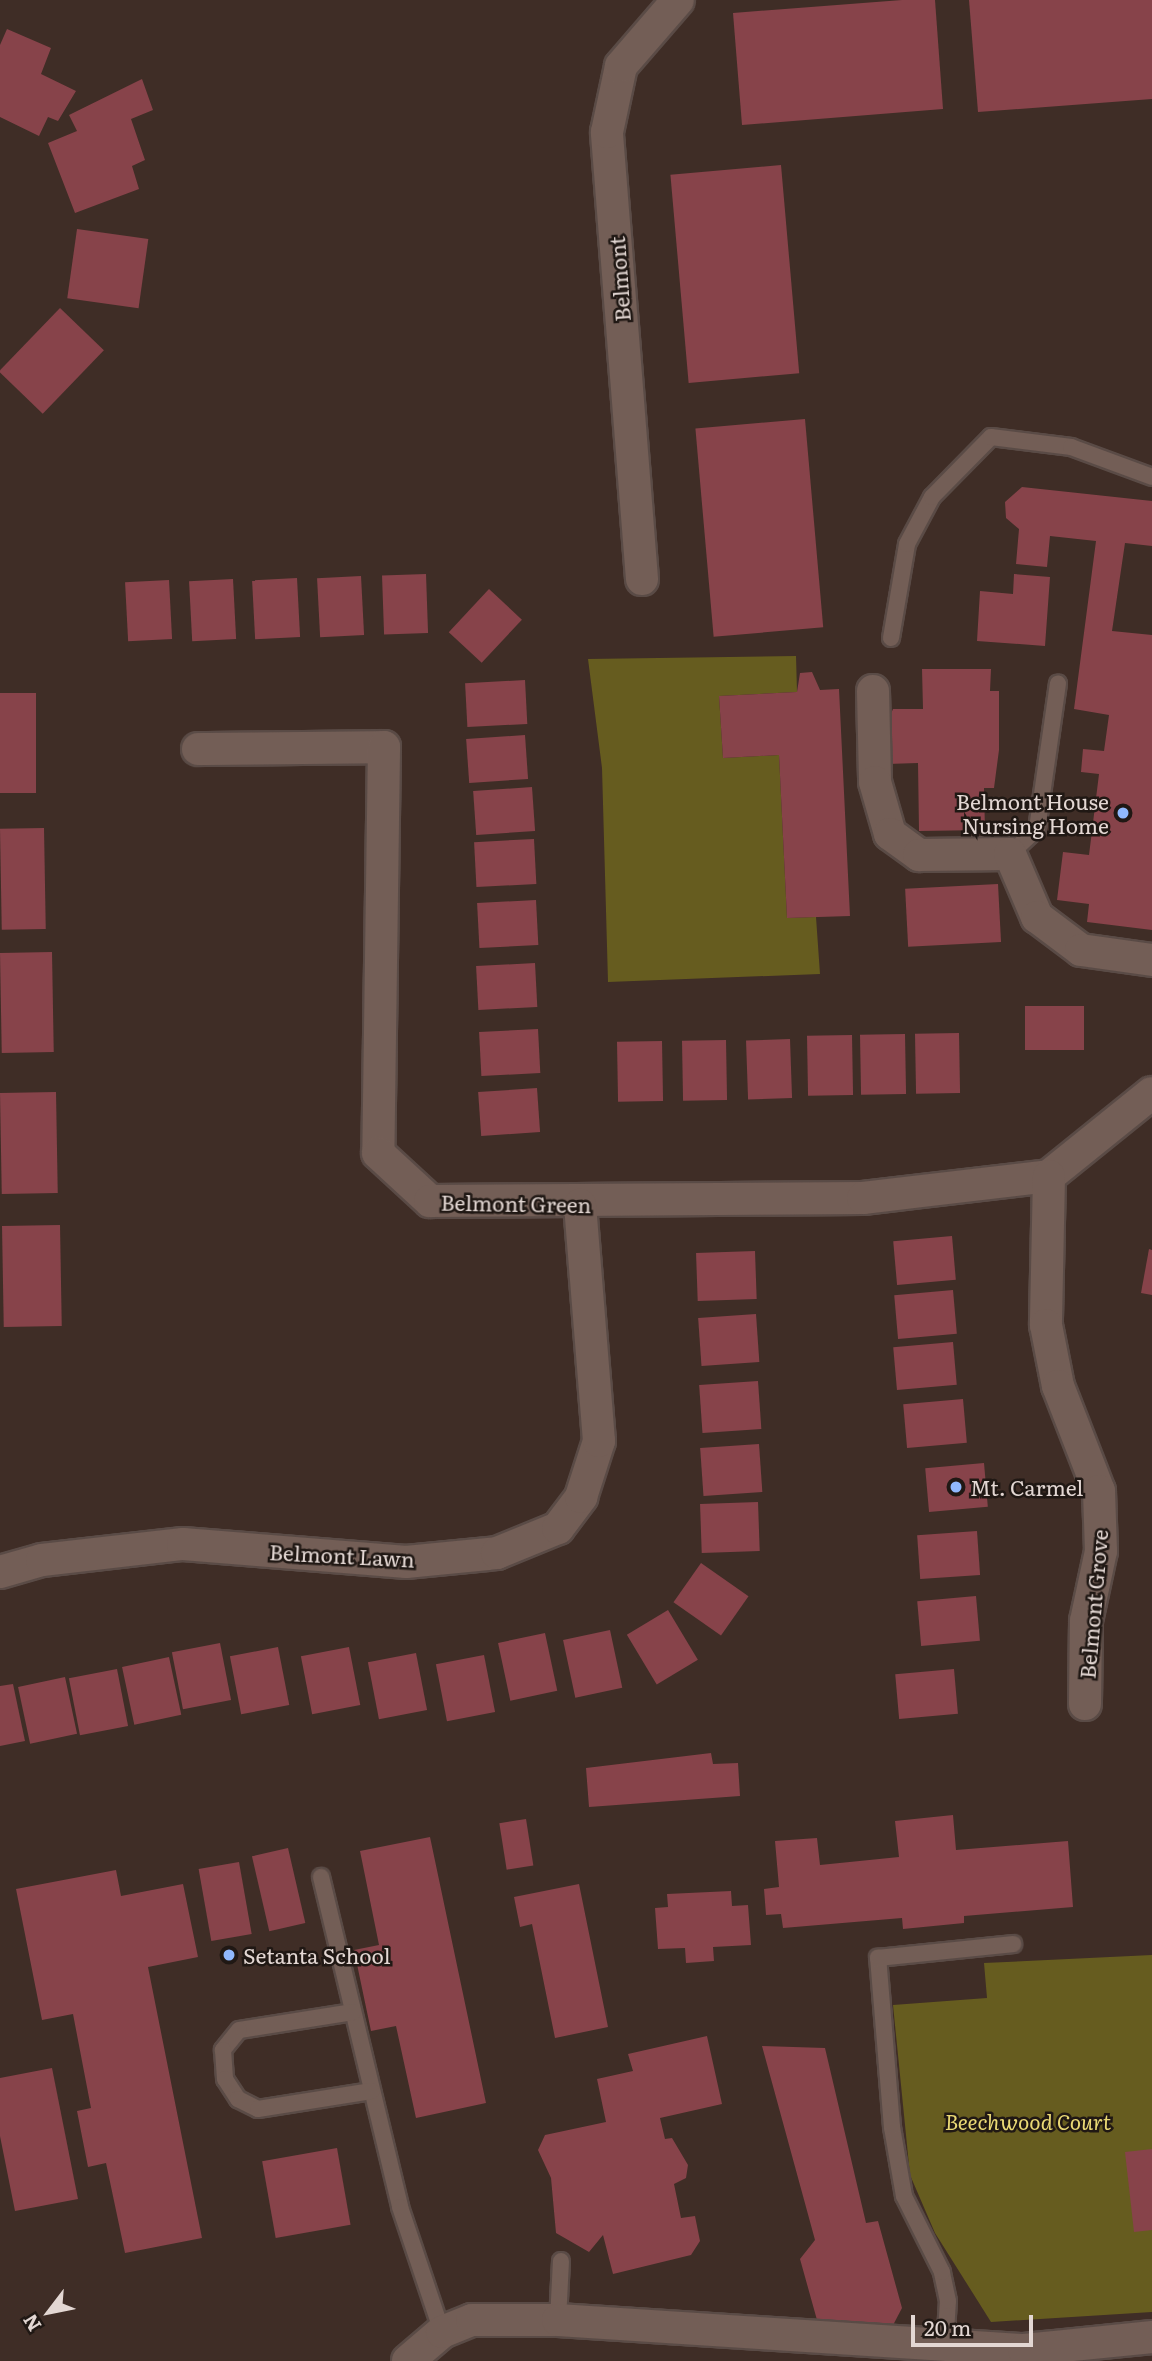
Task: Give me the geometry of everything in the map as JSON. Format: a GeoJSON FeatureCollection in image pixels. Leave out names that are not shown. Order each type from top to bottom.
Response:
{"type":"FeatureCollection","features":[{"type":"Feature","properties":{"kind":"street","name":"Belmont"},"geometry":{"type":"LineString","coordinates":[[642,579],[607,132],[621,66],[678,0]]}},
{"type":"Feature","properties":{"kind":"street"},"geometry":{"type":"LineString","coordinates":[[873,691],[875,782],[890,834],[919,855],[1010,854],[1037,917],[1082,950],[1152,960]]}},
{"type":"Feature","properties":{"kind":"street","name":"Belmont Green"},"geometry":{"type":"LineString","coordinates":[[198,749],[384,747],[378,1153],[429,1202],[580,1205],[863,1198],[1049,1176]]}},
{"type":"Feature","properties":{"kind":"street"},"geometry":{"type":"LineString","coordinates":[[1049,1176],[1152,1093]]}},
{"type":"Feature","properties":{"kind":"street","name":"Belmont Grove"},"geometry":{"type":"LineString","coordinates":[[1049,1176],[1046,1325],[1058,1386],[1099,1491],[1101,1550],[1086,1622],[1085,1704]]}},
{"type":"Feature","properties":{"kind":"street","name":"Belmont Lawn"},"geometry":{"type":"LineString","coordinates":[[0,1572],[42,1560],[183,1544],[406,1562],[497,1553],[558,1528],[581,1497],[599,1441],[580,1205]]}},
{"type":"Feature","properties":{"kind":"street"},"geometry":{"type":"LineString","coordinates":[[408,2361],[442,2332],[472,2320],[558,2320],[1024,2350],[1152,2337]]}},
{"type":"Feature","properties":{"kind":"lane"},"geometry":{"type":"LineString","coordinates":[[891,638],[906,544],[932,496],[991,437],[1071,447],[1152,477]]}},
{"type":"Feature","properties":{"kind":"lane"},"geometry":{"type":"LineString","coordinates":[[1010,854],[1037,829],[1058,684]]}},
{"type":"Feature","properties":{"kind":"lane"},"geometry":{"type":"LineString","coordinates":[[321,1877],[400,2207],[442,2332]]}},
{"type":"Feature","properties":{"kind":"lane"},"geometry":{"type":"LineString","coordinates":[[945,2347],[948,2301],[942,2272],[904,2196],[892,2127],[878,1958],[1013,1944]]}},
{"type":"Feature","properties":{"kind":"lane"},"geometry":{"type":"LineString","coordinates":[[353,2012],[239,2030],[223,2050],[225,2079],[238,2099],[258,2109],[372,2091]]}},
{"type":"Feature","properties":{"kind":"lane"},"geometry":{"type":"LineString","coordinates":[[558,2320],[561,2262]]}},
{"type":"Feature","properties":{"kind":"green space"},"geometry":{"type":"Polygon","coordinates":[[[796,656],[797,692],[719,696],[723,758],[779,755],[787,918],[816,917],[820,974],[608,982],[602,768],[588,659],[796,656]]]}},
{"type":"Feature","properties":{"kind":"green space","name":"Beechwood Court"},"geometry":{"type":"Polygon","coordinates":[[[1152,1955],[1152,2312],[991,2322],[935,2233],[910,2175],[893,2005],[987,1998],[984,1963],[1152,1955]]]}},
{"type":"Feature","properties":{"kind":"building"},"geometry":{"type":"Polygon","coordinates":[[[902,0],[935,0],[943,109],[742,125],[733,13],[902,0]]]}},
{"type":"Feature","properties":{"kind":"building"},"geometry":{"type":"Polygon","coordinates":[[[969,0],[1152,0],[1152,99],[978,112],[969,0]]]}},
{"type":"Feature","properties":{"kind":"building"},"geometry":{"type":"Polygon","coordinates":[[[7,29],[51,48],[41,74],[76,91],[58,121],[48,117],[39,136],[0,117],[0,45],[7,29]]]}},
{"type":"Feature","properties":{"kind":"building"},"geometry":{"type":"Polygon","coordinates":[[[142,79],[153,110],[131,119],[145,160],[132,166],[139,189],[75,213],[48,143],[77,131],[69,115],[142,79]]]}},
{"type":"Feature","properties":{"kind":"building"},"geometry":{"type":"Polygon","coordinates":[[[781,165],[799,373],[689,383],[670,175],[781,165]]]}},
{"type":"Feature","properties":{"kind":"building"},"geometry":{"type":"Polygon","coordinates":[[[77,229],[148,239],[139,308],[67,298],[77,229]]]}},
{"type":"Feature","properties":{"kind":"building"},"geometry":{"type":"Polygon","coordinates":[[[60,308],[104,350],[43,414],[0,370],[60,308]]]}},
{"type":"Feature","properties":{"kind":"building"},"geometry":{"type":"Polygon","coordinates":[[[805,419],[823,627],[714,637],[695,429],[805,419]]]}},
{"type":"Feature","properties":{"kind":"building"},"geometry":{"type":"Polygon","coordinates":[[[1022,487],[1152,501],[1152,546],[1125,543],[1112,631],[1152,635],[1152,930],[1087,922],[1089,904],[1057,900],[1063,852],[1089,855],[1099,774],[1081,772],[1083,749],[1104,751],[1109,715],[1074,709],[1096,541],[1050,536],[1047,567],[1016,564],[1019,529],[1006,518],[1005,502],[1022,487]]]}},
{"type":"Feature","properties":{"kind":"building"},"geometry":{"type":"Polygon","coordinates":[[[426,574],[428,633],[384,634],[382,576],[426,574]]]}},
{"type":"Feature","properties":{"kind":"building"},"geometry":{"type":"Polygon","coordinates":[[[1014,574],[1050,577],[1045,646],[977,641],[980,591],[1013,594],[1014,574]]]}},
{"type":"Feature","properties":{"kind":"building"},"geometry":{"type":"Polygon","coordinates":[[[361,576],[364,635],[320,637],[317,578],[361,576]]]}},
{"type":"Feature","properties":{"kind":"building"},"geometry":{"type":"Polygon","coordinates":[[[297,578],[300,637],[255,639],[252,580],[297,578]]]}},
{"type":"Feature","properties":{"kind":"building"},"geometry":{"type":"Polygon","coordinates":[[[233,579],[236,639],[192,641],[189,581],[233,579]]]}},
{"type":"Feature","properties":{"kind":"building"},"geometry":{"type":"Polygon","coordinates":[[[169,580],[172,639],[128,641],[125,582],[169,580]]]}},
{"type":"Feature","properties":{"kind":"building"},"geometry":{"type":"Polygon","coordinates":[[[489,589],[522,620],[482,663],[449,632],[489,589]]]}},
{"type":"Feature","properties":{"kind":"building"},"geometry":{"type":"Polygon","coordinates":[[[922,669],[991,669],[990,691],[999,691],[999,750],[994,788],[984,788],[985,830],[919,831],[918,763],[887,764],[887,723],[893,709],[923,709],[922,669]]]}},
{"type":"Feature","properties":{"kind":"building"},"geometry":{"type":"Polygon","coordinates":[[[812,672],[820,690],[839,689],[850,916],[787,918],[779,755],[723,758],[719,696],[797,692],[800,673],[812,672]]]}},
{"type":"Feature","properties":{"kind":"building"},"geometry":{"type":"Polygon","coordinates":[[[525,680],[527,724],[467,727],[465,683],[525,680]]]}},
{"type":"Feature","properties":{"kind":"building"},"geometry":{"type":"Polygon","coordinates":[[[0,693],[36,693],[36,793],[0,793],[0,693]]]}},
{"type":"Feature","properties":{"kind":"building"},"geometry":{"type":"Polygon","coordinates":[[[525,735],[528,779],[469,783],[466,739],[525,735]]]}},
{"type":"Feature","properties":{"kind":"building"},"geometry":{"type":"Polygon","coordinates":[[[532,787],[535,831],[476,835],[473,791],[532,787]]]}},
{"type":"Feature","properties":{"kind":"building"},"geometry":{"type":"Polygon","coordinates":[[[44,828],[46,929],[2,930],[0,829],[44,828]]]}},
{"type":"Feature","properties":{"kind":"building"},"geometry":{"type":"Polygon","coordinates":[[[534,839],[536,884],[476,887],[474,842],[534,839]]]}},
{"type":"Feature","properties":{"kind":"building"},"geometry":{"type":"Polygon","coordinates":[[[998,884],[1001,942],[908,947],[905,889],[998,884]]]}},
{"type":"Feature","properties":{"kind":"building"},"geometry":{"type":"Polygon","coordinates":[[[536,900],[538,945],[479,948],[477,903],[536,900]]]}},
{"type":"Feature","properties":{"kind":"building"},"geometry":{"type":"Polygon","coordinates":[[[52,952],[54,1052],[2,1053],[0,953],[52,952]]]}},
{"type":"Feature","properties":{"kind":"building"},"geometry":{"type":"Polygon","coordinates":[[[535,963],[537,1007],[478,1010],[476,966],[535,963]]]}},
{"type":"Feature","properties":{"kind":"building"},"geometry":{"type":"Polygon","coordinates":[[[1025,1006],[1084,1006],[1084,1050],[1025,1050],[1025,1006]]]}},
{"type":"Feature","properties":{"kind":"building"},"geometry":{"type":"Polygon","coordinates":[[[538,1029],[540,1073],[481,1076],[479,1032],[538,1029]]]}},
{"type":"Feature","properties":{"kind":"building"},"geometry":{"type":"Polygon","coordinates":[[[959,1033],[960,1093],[916,1094],[915,1034],[959,1033]]]}},
{"type":"Feature","properties":{"kind":"building"},"geometry":{"type":"Polygon","coordinates":[[[905,1034],[906,1094],[861,1095],[860,1035],[905,1034]]]}},
{"type":"Feature","properties":{"kind":"building"},"geometry":{"type":"Polygon","coordinates":[[[852,1035],[853,1095],[808,1096],[807,1036],[852,1035]]]}},
{"type":"Feature","properties":{"kind":"building"},"geometry":{"type":"Polygon","coordinates":[[[790,1039],[792,1098],[748,1099],[746,1041],[790,1039]]]}},
{"type":"Feature","properties":{"kind":"building"},"geometry":{"type":"Polygon","coordinates":[[[726,1040],[727,1100],[683,1101],[682,1041],[726,1040]]]}},
{"type":"Feature","properties":{"kind":"building"},"geometry":{"type":"Polygon","coordinates":[[[662,1041],[663,1101],[618,1102],[617,1042],[662,1041]]]}},
{"type":"Feature","properties":{"kind":"building"},"geometry":{"type":"Polygon","coordinates":[[[537,1088],[540,1132],[481,1136],[478,1092],[537,1088]]]}},
{"type":"Feature","properties":{"kind":"building"},"geometry":{"type":"Polygon","coordinates":[[[56,1092],[58,1193],[2,1194],[0,1093],[56,1092]]]}},
{"type":"Feature","properties":{"kind":"building"},"geometry":{"type":"Polygon","coordinates":[[[60,1225],[62,1326],[4,1327],[2,1226],[60,1225]]]}},
{"type":"Feature","properties":{"kind":"building"},"geometry":{"type":"Polygon","coordinates":[[[952,1236],[956,1280],[897,1285],[893,1241],[952,1236]]]}},
{"type":"Feature","properties":{"kind":"building"},"geometry":{"type":"Polygon","coordinates":[[[1149,1249],[1152,1250],[1152,1295],[1141,1293],[1149,1249]]]}},
{"type":"Feature","properties":{"kind":"building"},"geometry":{"type":"Polygon","coordinates":[[[755,1251],[757,1299],[698,1301],[696,1253],[755,1251]]]}},
{"type":"Feature","properties":{"kind":"building"},"geometry":{"type":"Polygon","coordinates":[[[953,1290],[957,1334],[898,1339],[894,1295],[953,1290]]]}},
{"type":"Feature","properties":{"kind":"building"},"geometry":{"type":"Polygon","coordinates":[[[756,1314],[759,1362],[701,1366],[698,1318],[756,1314]]]}},
{"type":"Feature","properties":{"kind":"building"},"geometry":{"type":"Polygon","coordinates":[[[953,1342],[957,1385],[897,1390],[893,1347],[953,1342]]]}},
{"type":"Feature","properties":{"kind":"building"},"geometry":{"type":"Polygon","coordinates":[[[758,1381],[761,1429],[702,1433],[699,1385],[758,1381]]]}},
{"type":"Feature","properties":{"kind":"building"},"geometry":{"type":"Polygon","coordinates":[[[963,1399],[967,1443],[907,1448],[903,1404],[963,1399]]]}},
{"type":"Feature","properties":{"kind":"building"},"geometry":{"type":"Polygon","coordinates":[[[759,1444],[762,1492],[703,1496],[700,1448],[759,1444]]]}},
{"type":"Feature","properties":{"kind":"building","name":"Mt. Carmel"},"geometry":{"type":"Polygon","coordinates":[[[984,1463],[988,1507],[929,1512],[925,1468],[984,1463]]]}},
{"type":"Feature","properties":{"kind":"building"},"geometry":{"type":"Polygon","coordinates":[[[758,1502],[760,1551],[702,1553],[700,1504],[758,1502]]]}},
{"type":"Feature","properties":{"kind":"building"},"geometry":{"type":"Polygon","coordinates":[[[977,1531],[980,1575],[920,1579],[917,1535],[977,1531]]]}},
{"type":"Feature","properties":{"kind":"building"},"geometry":{"type":"Polygon","coordinates":[[[701,1563],[749,1596],[721,1636],[673,1602],[701,1563]]]}},
{"type":"Feature","properties":{"kind":"building"},"geometry":{"type":"Polygon","coordinates":[[[976,1596],[980,1641],[921,1646],[917,1601],[976,1596]]]}},
{"type":"Feature","properties":{"kind":"building"},"geometry":{"type":"Polygon","coordinates":[[[668,1610],[698,1660],[657,1684],[627,1635],[668,1610]]]}},
{"type":"Feature","properties":{"kind":"building"},"geometry":{"type":"Polygon","coordinates":[[[610,1630],[622,1688],[575,1698],[563,1640],[610,1630]]]}},
{"type":"Feature","properties":{"kind":"building"},"geometry":{"type":"Polygon","coordinates":[[[545,1633],[557,1691],[510,1701],[498,1643],[545,1633]]]}},
{"type":"Feature","properties":{"kind":"building"},"geometry":{"type":"Polygon","coordinates":[[[220,1643],[231,1700],[183,1709],[172,1652],[220,1643]]]}},
{"type":"Feature","properties":{"kind":"building"},"geometry":{"type":"Polygon","coordinates":[[[278,1647],[289,1705],[241,1714],[230,1656],[278,1647]]]}},
{"type":"Feature","properties":{"kind":"building"},"geometry":{"type":"Polygon","coordinates":[[[349,1647],[360,1705],[312,1714],[301,1656],[349,1647]]]}},
{"type":"Feature","properties":{"kind":"building"},"geometry":{"type":"Polygon","coordinates":[[[416,1653],[427,1710],[379,1719],[368,1662],[416,1653]]]}},
{"type":"Feature","properties":{"kind":"building"},"geometry":{"type":"Polygon","coordinates":[[[484,1655],[495,1712],[447,1721],[436,1664],[484,1655]]]}},
{"type":"Feature","properties":{"kind":"building"},"geometry":{"type":"Polygon","coordinates":[[[169,1657],[181,1715],[134,1725],[122,1667],[169,1657]]]}},
{"type":"Feature","properties":{"kind":"building"},"geometry":{"type":"Polygon","coordinates":[[[117,1669],[128,1726],[80,1735],[69,1678],[117,1669]]]}},
{"type":"Feature","properties":{"kind":"building"},"geometry":{"type":"Polygon","coordinates":[[[954,1669],[958,1714],[899,1719],[895,1674],[954,1669]]]}},
{"type":"Feature","properties":{"kind":"building"},"geometry":{"type":"Polygon","coordinates":[[[65,1677],[77,1734],[30,1744],[18,1687],[65,1677]]]}},
{"type":"Feature","properties":{"kind":"building"},"geometry":{"type":"Polygon","coordinates":[[[13,1684],[25,1741],[0,1746],[0,1686],[13,1684]]]}},
{"type":"Feature","properties":{"kind":"building"},"geometry":{"type":"Polygon","coordinates":[[[711,1753],[713,1764],[738,1763],[740,1796],[589,1807],[586,1768],[711,1753]]]}},
{"type":"Feature","properties":{"kind":"building"},"geometry":{"type":"Polygon","coordinates":[[[953,1815],[956,1850],[1068,1841],[1073,1907],[964,1916],[964,1923],[903,1929],[902,1918],[783,1928],[781,1914],[766,1915],[764,1889],[779,1887],[775,1841],[817,1838],[820,1865],[899,1857],[895,1821],[953,1815]]]}},
{"type":"Feature","properties":{"kind":"building"},"geometry":{"type":"Polygon","coordinates":[[[526,1819],[533,1865],[507,1870],[499,1823],[526,1819]]]}},
{"type":"Feature","properties":{"kind":"building"},"geometry":{"type":"Polygon","coordinates":[[[430,1837],[486,2103],[416,2118],[396,2026],[371,2031],[354,1950],[379,1945],[360,1851],[430,1837]]]}},
{"type":"Feature","properties":{"kind":"building"},"geometry":{"type":"Polygon","coordinates":[[[288,1848],[305,1923],[269,1931],[252,1856],[288,1848]]]}},
{"type":"Feature","properties":{"kind":"building"},"geometry":{"type":"Polygon","coordinates":[[[239,1862],[252,1934],[211,1941],[199,1869],[239,1862]]]}},
{"type":"Feature","properties":{"kind":"building"},"geometry":{"type":"Polygon","coordinates":[[[116,1870],[121,1896],[183,1884],[198,1957],[148,1967],[202,2238],[125,2253],[106,2163],[88,2167],[77,2111],[91,2108],[73,2014],[42,2020],[16,1889],[116,1870]]]}},
{"type":"Feature","properties":{"kind":"building"},"geometry":{"type":"Polygon","coordinates":[[[579,1884],[608,2027],[555,2038],[532,1924],[520,1927],[514,1897],[579,1884]]]}},
{"type":"Feature","properties":{"kind":"building"},"geometry":{"type":"Polygon","coordinates":[[[731,1891],[732,1906],[748,1905],[751,1945],[713,1947],[714,1961],[686,1963],[685,1948],[658,1949],[655,1908],[668,1907],[667,1894],[731,1891]]]}},
{"type":"Feature","properties":{"kind":"building"},"geometry":{"type":"Polygon","coordinates":[[[707,2036],[722,2104],[660,2118],[665,2139],[672,2138],[688,2165],[686,2178],[674,2184],[681,2218],[695,2216],[700,2241],[691,2255],[613,2274],[603,2235],[589,2252],[556,2233],[551,2178],[538,2150],[545,2135],[606,2122],[597,2079],[633,2071],[628,2054],[707,2036]]]}},
{"type":"Feature","properties":{"kind":"building"},"geometry":{"type":"Polygon","coordinates":[[[762,2046],[825,2048],[866,2223],[878,2221],[902,2308],[891,2329],[817,2320],[800,2259],[815,2240],[762,2046]]]}},
{"type":"Feature","properties":{"kind":"building"},"geometry":{"type":"Polygon","coordinates":[[[52,2068],[78,2199],[15,2211],[0,2136],[0,2078],[52,2068]]]}},
{"type":"Feature","properties":{"kind":"building"},"geometry":{"type":"Polygon","coordinates":[[[337,2148],[351,2225],[276,2238],[262,2161],[337,2148]]]}},
{"type":"Feature","properties":{"kind":"building"},"geometry":{"type":"Polygon","coordinates":[[[1152,2149],[1152,2230],[1134,2232],[1125,2152],[1152,2149]]]}},
{"type":"Feature","properties":{"kind":"place","name":"Belmont House Nursing Home"},"geometry":{"type":"Point","coordinates":[1123,813]}},
{"type":"Feature","properties":{"kind":"place","name":"Mt. Carmel"},"geometry":{"type":"Point","coordinates":[956,1487]}},
{"type":"Feature","properties":{"kind":"place","name":"Setanta School"},"geometry":{"type":"Point","coordinates":[229,1955]}}]}
